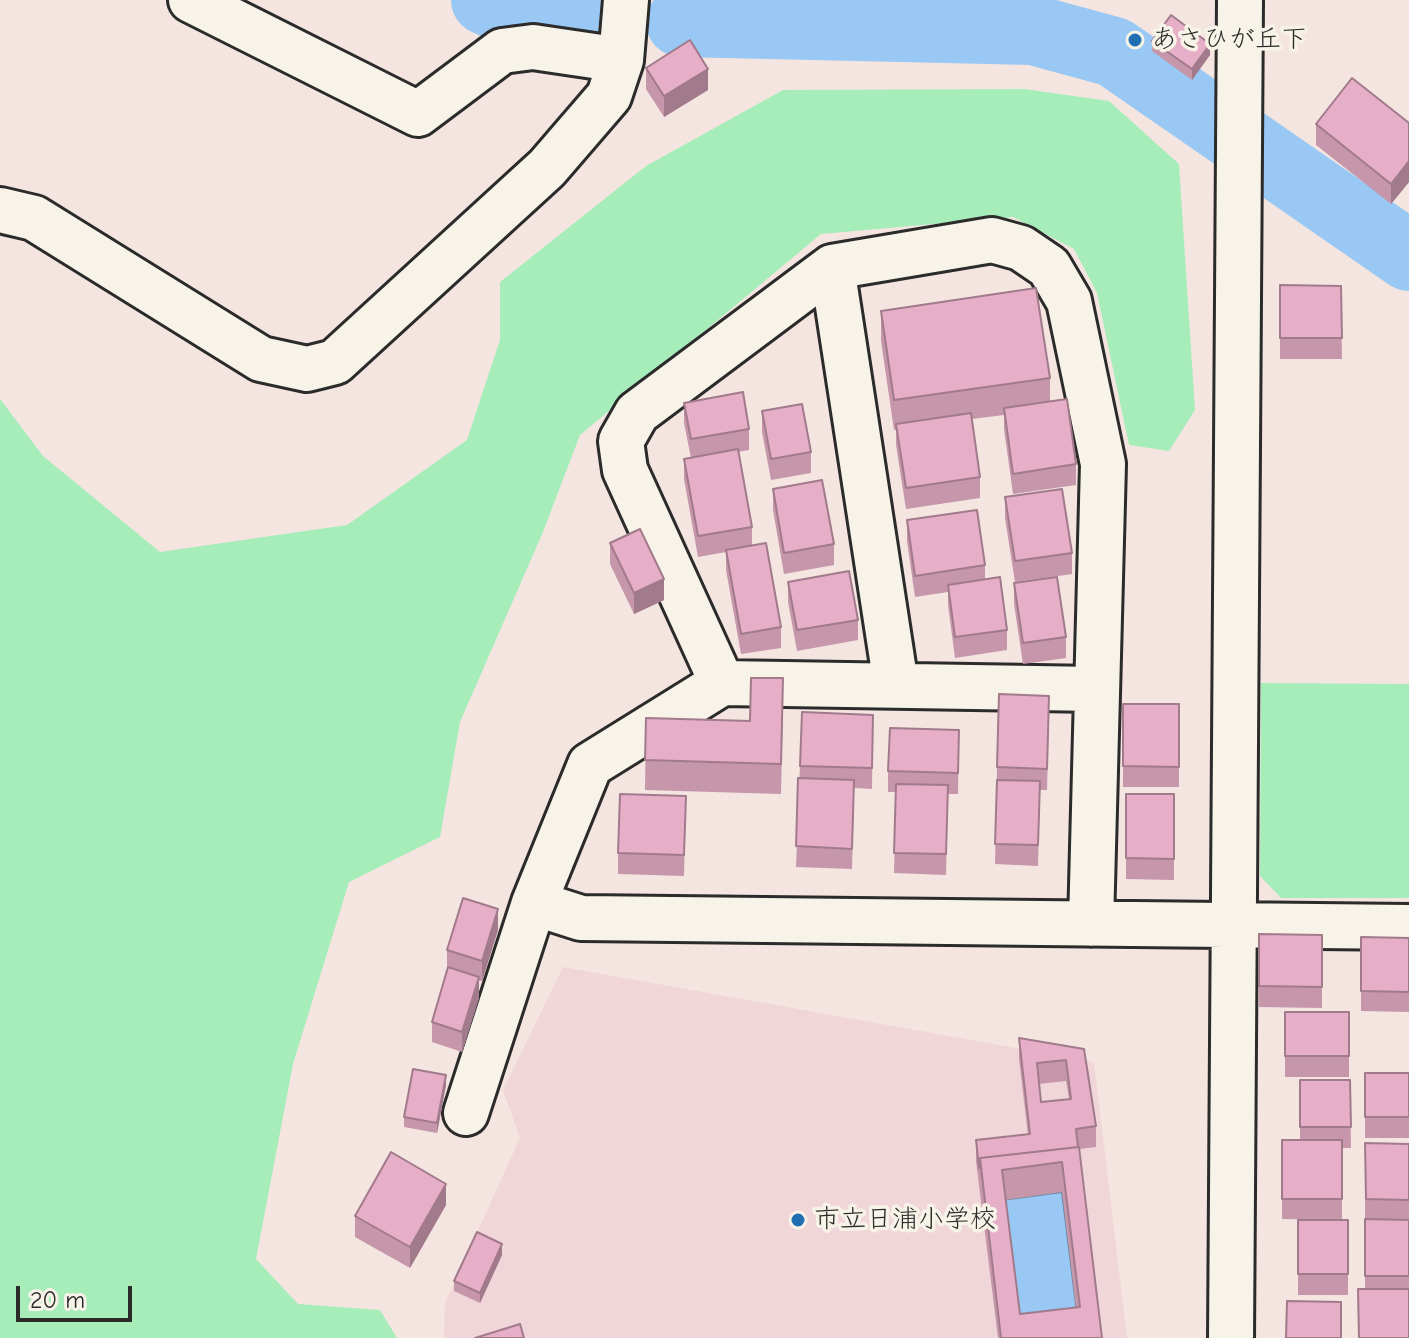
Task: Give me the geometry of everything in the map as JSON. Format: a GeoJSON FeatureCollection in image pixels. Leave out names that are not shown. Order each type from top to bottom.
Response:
{"type":"FeatureCollection","features":[{"type":"Feature","properties":{"kind":"street"},"geometry":{"type":"LineString","coordinates":[[191,0],[418,114],[502,51],[533,47],[621,60]]}},
{"type":"Feature","properties":{"kind":"street"},"geometry":{"type":"LineString","coordinates":[[0,210],[34,218],[261,359],[307,369],[335,362],[547,168],[609,96],[621,60],[626,0]]}},
{"type":"Feature","properties":{"kind":"street"},"geometry":{"type":"LineString","coordinates":[[1231,1338],[1240,0]]}},
{"type":"Feature","properties":{"kind":"street"},"geometry":{"type":"LineString","coordinates":[[722,683],[625,470],[621,441],[637,413],[832,267],[992,240],[1021,248],[1049,267],[1069,301],[1103,464],[1091,924]]}},
{"type":"Feature","properties":{"kind":"street"},"geometry":{"type":"LineString","coordinates":[[832,267],[896,685]]}},
{"type":"Feature","properties":{"kind":"street"},"geometry":{"type":"LineString","coordinates":[[466,1113],[534,903],[590,765],[722,683],[1097,689]]}},
{"type":"Feature","properties":{"kind":"street"},"geometry":{"type":"LineString","coordinates":[[534,903],[581,918],[1409,927]]}},
{"type":"Feature","properties":{"kind":"shaded area","name":"市立日浦小学校"},"geometry":{"type":"Polygon","coordinates":[[[563,967],[1094,1062],[1127,1338],[444,1338],[445,1303],[520,1138],[503,1090],[563,967]]]}},
{"type":"Feature","properties":{"kind":"green space"},"geometry":{"type":"Polygon","coordinates":[[[1024,89],[1109,101],[1179,164],[1195,410],[1169,451],[1129,445],[1097,293],[1074,249],[1013,217],[821,234],[580,435],[543,532],[460,722],[440,837],[349,882],[293,1064],[256,1259],[298,1304],[380,1310],[397,1338],[0,1338],[0,399],[43,456],[160,552],[347,525],[467,440],[500,340],[500,282],[646,166],[783,90],[1024,89]]]}},
{"type":"Feature","properties":{"kind":"green space"},"geometry":{"type":"Polygon","coordinates":[[[1261,683],[1409,684],[1409,898],[1281,898],[1260,876],[1261,683]]]}},
{"type":"Feature","properties":{"kind":"water"},"geometry":{"type":"Polygon","coordinates":[[[1062,1192],[1080,1337],[1019,1338],[1002,1200],[1062,1192]]]}},
{"type":"Feature","properties":{"kind":"building"},"geometry":{"type":"Polygon","coordinates":[[[1171,15],[1210,44],[1192,69],[1152,41],[1171,15]]]}},
{"type":"Feature","properties":{"kind":"building"},"geometry":{"type":"Polygon","coordinates":[[[690,40],[708,69],[664,96],[646,68],[690,40]]]}},
{"type":"Feature","properties":{"kind":"building"},"geometry":{"type":"Polygon","coordinates":[[[1352,78],[1409,123],[1409,161],[1391,184],[1316,124],[1352,78]]]}},
{"type":"Feature","properties":{"kind":"building"},"geometry":{"type":"Polygon","coordinates":[[[1280,285],[1341,286],[1342,338],[1280,338],[1280,285]]]}},
{"type":"Feature","properties":{"kind":"building"},"geometry":{"type":"Polygon","coordinates":[[[1036,288],[1050,378],[894,400],[881,311],[1036,288]]]}},
{"type":"Feature","properties":{"kind":"building"},"geometry":{"type":"Polygon","coordinates":[[[743,392],[749,429],[691,439],[684,403],[743,392]]]}},
{"type":"Feature","properties":{"kind":"building"},"geometry":{"type":"Polygon","coordinates":[[[1067,399],[1076,464],[1013,474],[1004,408],[1067,399]]]}},
{"type":"Feature","properties":{"kind":"building"},"geometry":{"type":"Polygon","coordinates":[[[802,404],[811,452],[771,459],[762,411],[802,404]]]}},
{"type":"Feature","properties":{"kind":"building"},"geometry":{"type":"Polygon","coordinates":[[[971,413],[980,477],[906,488],[896,424],[971,413]]]}},
{"type":"Feature","properties":{"kind":"building"},"geometry":{"type":"Polygon","coordinates":[[[738,449],[752,527],[698,536],[684,459],[738,449]]]}},
{"type":"Feature","properties":{"kind":"building"},"geometry":{"type":"Polygon","coordinates":[[[822,480],[834,544],[784,553],[773,489],[822,480]]]}},
{"type":"Feature","properties":{"kind":"building"},"geometry":{"type":"Polygon","coordinates":[[[1062,489],[1072,553],[1015,561],[1005,497],[1062,489]]]}},
{"type":"Feature","properties":{"kind":"building"},"geometry":{"type":"Polygon","coordinates":[[[977,510],[985,565],[915,576],[907,520],[977,510]]]}},
{"type":"Feature","properties":{"kind":"building"},"geometry":{"type":"Polygon","coordinates":[[[640,529],[664,579],[634,593],[610,543],[640,529]]]}},
{"type":"Feature","properties":{"kind":"building"},"geometry":{"type":"Polygon","coordinates":[[[766,543],[781,627],[741,634],[726,550],[766,543]]]}},
{"type":"Feature","properties":{"kind":"building"},"geometry":{"type":"Polygon","coordinates":[[[849,571],[858,620],[797,630],[788,582],[849,571]]]}},
{"type":"Feature","properties":{"kind":"building"},"geometry":{"type":"Polygon","coordinates":[[[1000,577],[1007,630],[955,637],[948,585],[1000,577]]]}},
{"type":"Feature","properties":{"kind":"building"},"geometry":{"type":"Polygon","coordinates":[[[1057,577],[1066,637],[1023,643],[1014,583],[1057,577]]]}},
{"type":"Feature","properties":{"kind":"building"},"geometry":{"type":"Polygon","coordinates":[[[751,678],[783,678],[781,764],[645,760],[646,718],[750,721],[751,678]]]}},
{"type":"Feature","properties":{"kind":"building"},"geometry":{"type":"Polygon","coordinates":[[[999,694],[1049,696],[1047,769],[997,767],[999,694]]]}},
{"type":"Feature","properties":{"kind":"building"},"geometry":{"type":"Polygon","coordinates":[[[1123,704],[1179,704],[1179,767],[1123,766],[1123,704]]]}},
{"type":"Feature","properties":{"kind":"building"},"geometry":{"type":"Polygon","coordinates":[[[802,712],[873,715],[872,768],[800,766],[802,712]]]}},
{"type":"Feature","properties":{"kind":"building"},"geometry":{"type":"Polygon","coordinates":[[[890,728],[959,730],[958,773],[888,771],[890,728]]]}},
{"type":"Feature","properties":{"kind":"building"},"geometry":{"type":"Polygon","coordinates":[[[798,778],[854,780],[852,849],[796,846],[798,778]]]}},
{"type":"Feature","properties":{"kind":"building"},"geometry":{"type":"Polygon","coordinates":[[[997,780],[1040,781],[1038,845],[995,844],[997,780]]]}},
{"type":"Feature","properties":{"kind":"building"},"geometry":{"type":"Polygon","coordinates":[[[896,784],[948,785],[946,854],[894,853],[896,784]]]}},
{"type":"Feature","properties":{"kind":"building"},"geometry":{"type":"Polygon","coordinates":[[[620,794],[686,796],[684,855],[618,853],[620,794]]]}},
{"type":"Feature","properties":{"kind":"building"},"geometry":{"type":"Polygon","coordinates":[[[1126,794],[1174,794],[1174,859],[1126,858],[1126,794]]]}},
{"type":"Feature","properties":{"kind":"building"},"geometry":{"type":"Polygon","coordinates":[[[463,898],[498,909],[482,961],[447,950],[463,898]]]}},
{"type":"Feature","properties":{"kind":"building"},"geometry":{"type":"Polygon","coordinates":[[[1259,934],[1322,935],[1322,987],[1259,986],[1259,934]]]}},
{"type":"Feature","properties":{"kind":"building"},"geometry":{"type":"Polygon","coordinates":[[[1361,937],[1409,938],[1409,992],[1361,991],[1361,937]]]}},
{"type":"Feature","properties":{"kind":"building"},"geometry":{"type":"Polygon","coordinates":[[[448,967],[479,977],[462,1032],[432,1022],[448,967]]]}},
{"type":"Feature","properties":{"kind":"building"},"geometry":{"type":"Polygon","coordinates":[[[1285,1012],[1349,1012],[1349,1056],[1285,1056],[1285,1012]]]}},
{"type":"Feature","properties":{"kind":"building"},"geometry":{"type":"Polygon","coordinates":[[[1019,1038],[1084,1049],[1096,1126],[1076,1129],[1078,1147],[980,1158],[979,1168],[976,1140],[1030,1134],[1019,1038]],[[1066,1060],[1037,1063],[1041,1102],[1071,1099],[1066,1060]]]}},
{"type":"Feature","properties":{"kind":"building"},"geometry":{"type":"Polygon","coordinates":[[[413,1069],[446,1075],[437,1123],[404,1117],[413,1069]]]}},
{"type":"Feature","properties":{"kind":"building"},"geometry":{"type":"Polygon","coordinates":[[[1365,1073],[1409,1073],[1409,1117],[1365,1117],[1365,1073]]]}},
{"type":"Feature","properties":{"kind":"building"},"geometry":{"type":"Polygon","coordinates":[[[1300,1080],[1350,1080],[1351,1127],[1300,1127],[1300,1080]]]}},
{"type":"Feature","properties":{"kind":"building"},"geometry":{"type":"Polygon","coordinates":[[[1282,1140],[1342,1140],[1342,1199],[1282,1199],[1282,1140]]]}},
{"type":"Feature","properties":{"kind":"building"},"geometry":{"type":"Polygon","coordinates":[[[1365,1143],[1409,1144],[1409,1200],[1366,1199],[1365,1143]]]}},
{"type":"Feature","properties":{"kind":"building"},"geometry":{"type":"Polygon","coordinates":[[[1079,1147],[1102,1338],[1001,1338],[980,1158],[1079,1147]],[[1062,1162],[1002,1170],[1020,1314],[1080,1307],[1062,1162]]]}},
{"type":"Feature","properties":{"kind":"building"},"geometry":{"type":"Polygon","coordinates":[[[391,1152],[446,1184],[410,1247],[355,1216],[391,1152]]]}},
{"type":"Feature","properties":{"kind":"building"},"geometry":{"type":"Polygon","coordinates":[[[1365,1219],[1409,1220],[1409,1276],[1365,1276],[1365,1219]]]}},
{"type":"Feature","properties":{"kind":"building"},"geometry":{"type":"Polygon","coordinates":[[[1298,1220],[1348,1220],[1348,1274],[1298,1274],[1298,1220]]]}},
{"type":"Feature","properties":{"kind":"building"},"geometry":{"type":"Polygon","coordinates":[[[477,1232],[502,1244],[480,1293],[454,1281],[477,1232]]]}},
{"type":"Feature","properties":{"kind":"building"},"geometry":{"type":"Polygon","coordinates":[[[1358,1289],[1409,1289],[1409,1338],[1359,1338],[1358,1289]]]}},
{"type":"Feature","properties":{"kind":"building"},"geometry":{"type":"Polygon","coordinates":[[[1287,1301],[1341,1302],[1341,1338],[1286,1338],[1287,1301]]]}},
{"type":"Feature","properties":{"kind":"building"},"geometry":{"type":"Polygon","coordinates":[[[520,1324],[524,1338],[475,1338],[520,1324]]]}},
{"type":"Feature","properties":{"kind":"waterway"},"geometry":{"type":"LineString","coordinates":[[486,0],[531,19],[596,21]]}},
{"type":"Feature","properties":{"kind":"waterway"},"geometry":{"type":"LineString","coordinates":[[681,22],[1033,30],[1114,52],[1409,256]]}},
{"type":"Feature","properties":{"kind":"place","name":"あさひが丘下"},"geometry":{"type":"Point","coordinates":[1135,40]}},
{"type":"Feature","properties":{"kind":"place","name":"市立日浦小学校"},"geometry":{"type":"Point","coordinates":[798,1220]}}]}
